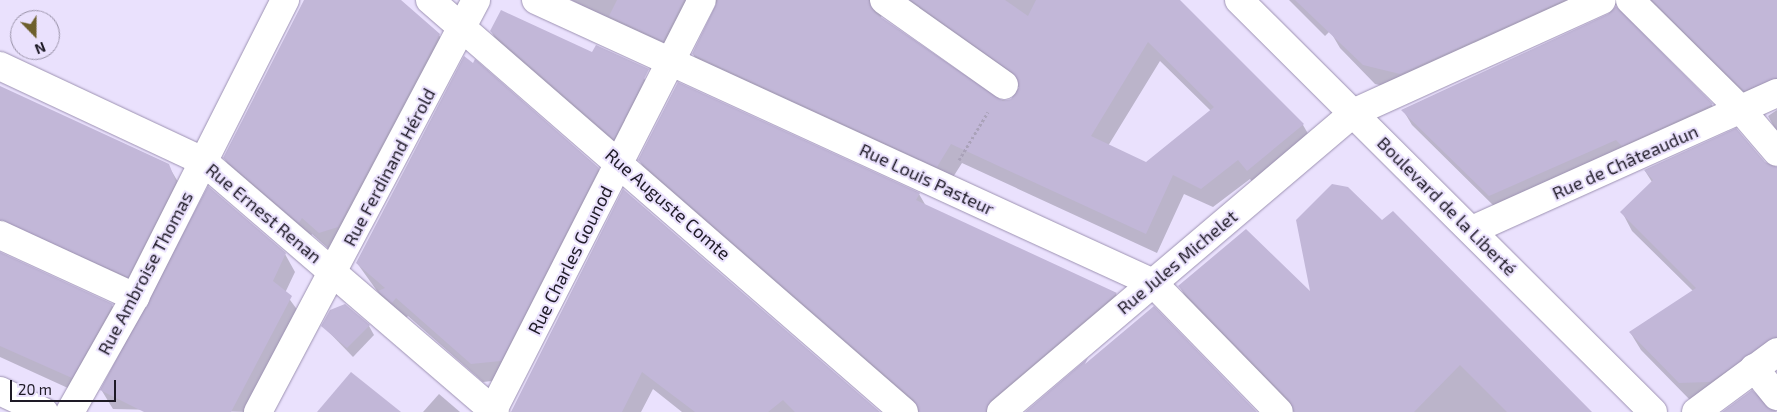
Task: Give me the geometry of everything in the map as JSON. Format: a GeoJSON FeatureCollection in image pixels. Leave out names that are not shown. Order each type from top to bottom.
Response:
{"type":"FeatureCollection","features":[{"type":"Feature","properties":{"kind":"street","name":"Rue Ambroise Thomas"},"geometry":{"type":"LineString","coordinates":[[70,412],[135,297],[285,0]]}},
{"type":"Feature","properties":{"kind":"street","name":"Rue Auguste Comte"},"geometry":{"type":"LineString","coordinates":[[430,0],[461,30],[620,161],[904,412]]}},
{"type":"Feature","properties":{"kind":"street","name":"Rue Ferdinand Hérold"},"geometry":{"type":"LineString","coordinates":[[258,412],[476,0]]}},
{"type":"Feature","properties":{"kind":"street","name":"Rue Louis Pasteur"},"geometry":{"type":"LineString","coordinates":[[536,0],[1153,283],[1279,412]]}},
{"type":"Feature","properties":{"kind":"street","name":"Rue Charles Gounod"},"geometry":{"type":"LineString","coordinates":[[493,412],[702,0]]}},
{"type":"Feature","properties":{"kind":"street"},"geometry":{"type":"LineString","coordinates":[[884,0],[1004,85]]}},
{"type":"Feature","properties":{"kind":"street","name":"Boulevard de la Liberté"},"geometry":{"type":"LineString","coordinates":[[1239,0],[1653,412]]}},
{"type":"Feature","properties":{"kind":"street","name":"Rue Jules Michelet"},"geometry":{"type":"LineString","coordinates":[[1001,412],[1353,113],[1602,0]]}},
{"type":"Feature","properties":{"kind":"street"},"geometry":{"type":"LineString","coordinates":[[1630,0],[1741,110],[1777,152]]}},
{"type":"Feature","properties":{"kind":"street","name":"Rue Ernest Renan"},"geometry":{"type":"LineString","coordinates":[[0,66],[203,161],[493,412]]}},
{"type":"Feature","properties":{"kind":"street","name":"Rue de Châteaudun"},"geometry":{"type":"LineString","coordinates":[[1472,230],[1777,93]]}},
{"type":"Feature","properties":{"kind":"street"},"geometry":{"type":"LineString","coordinates":[[0,235],[135,297]]}},
{"type":"Feature","properties":{"kind":"street"},"geometry":{"type":"LineString","coordinates":[[1696,412],[1777,352]]}},
{"type":"Feature","properties":{"kind":"street"},"geometry":{"type":"LineString","coordinates":[[1754,368],[1777,396]]}},
{"type":"Feature","properties":{"kind":"street"},"geometry":{"type":"LineString","coordinates":[[0,391],[44,412]]}},
{"type":"Feature","properties":{"kind":"path"},"geometry":{"type":"LineString","coordinates":[[943,187],[1004,85]]}},
{"type":"Feature","properties":{"kind":"building"},"geometry":{"type":"Polygon","coordinates":[[[304,0],[401,0],[440,34],[338,227],[319,233],[302,218],[299,223],[223,158],[304,0]]]}},
{"type":"Feature","properties":{"kind":"building"},"geometry":{"type":"Polygon","coordinates":[[[617,0],[684,0],[663,41],[609,16],[617,0]]]}},
{"type":"Feature","properties":{"kind":"building"},"geometry":{"type":"Polygon","coordinates":[[[718,0],[869,0],[875,13],[1003,101],[1011,99],[1019,87],[1013,73],[911,0],[1005,0],[1028,16],[1036,0],[1180,0],[1304,124],[1247,171],[1238,160],[1201,189],[1173,175],[1146,234],[951,144],[937,167],[692,54],[718,0]],[[1148,42],[1091,136],[1146,162],[1214,107],[1148,42]]]}},
{"type":"Feature","properties":{"kind":"building"},"geometry":{"type":"Polygon","coordinates":[[[1295,0],[1564,0],[1400,74],[1363,65],[1295,0]]]}},
{"type":"Feature","properties":{"kind":"building"},"geometry":{"type":"Polygon","coordinates":[[[1652,0],[1777,0],[1777,78],[1744,91],[1652,0]]]}},
{"type":"Feature","properties":{"kind":"building"},"geometry":{"type":"Polygon","coordinates":[[[1616,6],[1713,104],[1622,146],[1616,140],[1489,196],[1401,110],[1608,14],[1616,6]]]}},
{"type":"Feature","properties":{"kind":"building"},"geometry":{"type":"Polygon","coordinates":[[[501,10],[592,52],[596,45],[649,69],[614,139],[490,31],[501,10]]]}},
{"type":"Feature","properties":{"kind":"building"},"geometry":{"type":"Polygon","coordinates":[[[464,56],[473,63],[475,59],[599,168],[501,361],[471,364],[396,298],[392,303],[378,291],[385,288],[356,263],[464,56]]]}},
{"type":"Feature","properties":{"kind":"building"},"geometry":{"type":"Polygon","coordinates":[[[678,82],[920,193],[916,200],[1117,293],[991,400],[986,412],[919,412],[914,400],[638,160],[678,82]]]}},
{"type":"Feature","properties":{"kind":"building"},"geometry":{"type":"Polygon","coordinates":[[[0,86],[169,164],[176,182],[128,277],[0,220],[0,86]]]}},
{"type":"Feature","properties":{"kind":"building"},"geometry":{"type":"Polygon","coordinates":[[[1736,128],[1765,162],[1777,167],[1777,337],[1710,382],[1679,383],[1629,332],[1696,288],[1620,212],[1653,180],[1644,170],[1736,128]]]}},
{"type":"Feature","properties":{"kind":"building"},"geometry":{"type":"Polygon","coordinates":[[[1332,184],[1348,187],[1382,220],[1393,211],[1592,412],[1507,412],[1460,365],[1414,412],[1294,412],[1290,401],[1178,286],[1246,229],[1310,291],[1296,220],[1332,184]]]}},
{"type":"Feature","properties":{"kind":"building"},"geometry":{"type":"Polygon","coordinates":[[[208,186],[286,253],[273,281],[292,296],[231,412],[144,412],[100,390],[208,186]]]}},
{"type":"Feature","properties":{"kind":"building"},"geometry":{"type":"Polygon","coordinates":[[[623,189],[880,412],[795,412],[783,400],[768,412],[695,412],[642,372],[622,412],[511,412],[623,189]]]}},
{"type":"Feature","properties":{"kind":"building"},"geometry":{"type":"Polygon","coordinates":[[[0,252],[113,304],[72,378],[0,346],[0,252]]]}},
{"type":"Feature","properties":{"kind":"building"},"geometry":{"type":"Polygon","coordinates":[[[345,304],[370,325],[347,348],[321,326],[330,310],[345,304]]]}},
{"type":"Feature","properties":{"kind":"building"},"geometry":{"type":"Polygon","coordinates":[[[1154,306],[1257,412],[1025,412],[1088,358],[1085,364],[1154,306]]]}},
{"type":"Feature","properties":{"kind":"building"},"geometry":{"type":"Polygon","coordinates":[[[351,372],[401,412],[317,412],[351,372]]]}},
{"type":"Feature","properties":{"kind":"building"},"geometry":{"type":"Polygon","coordinates":[[[1752,390],[1777,412],[1722,412],[1752,390]]]}}]}
